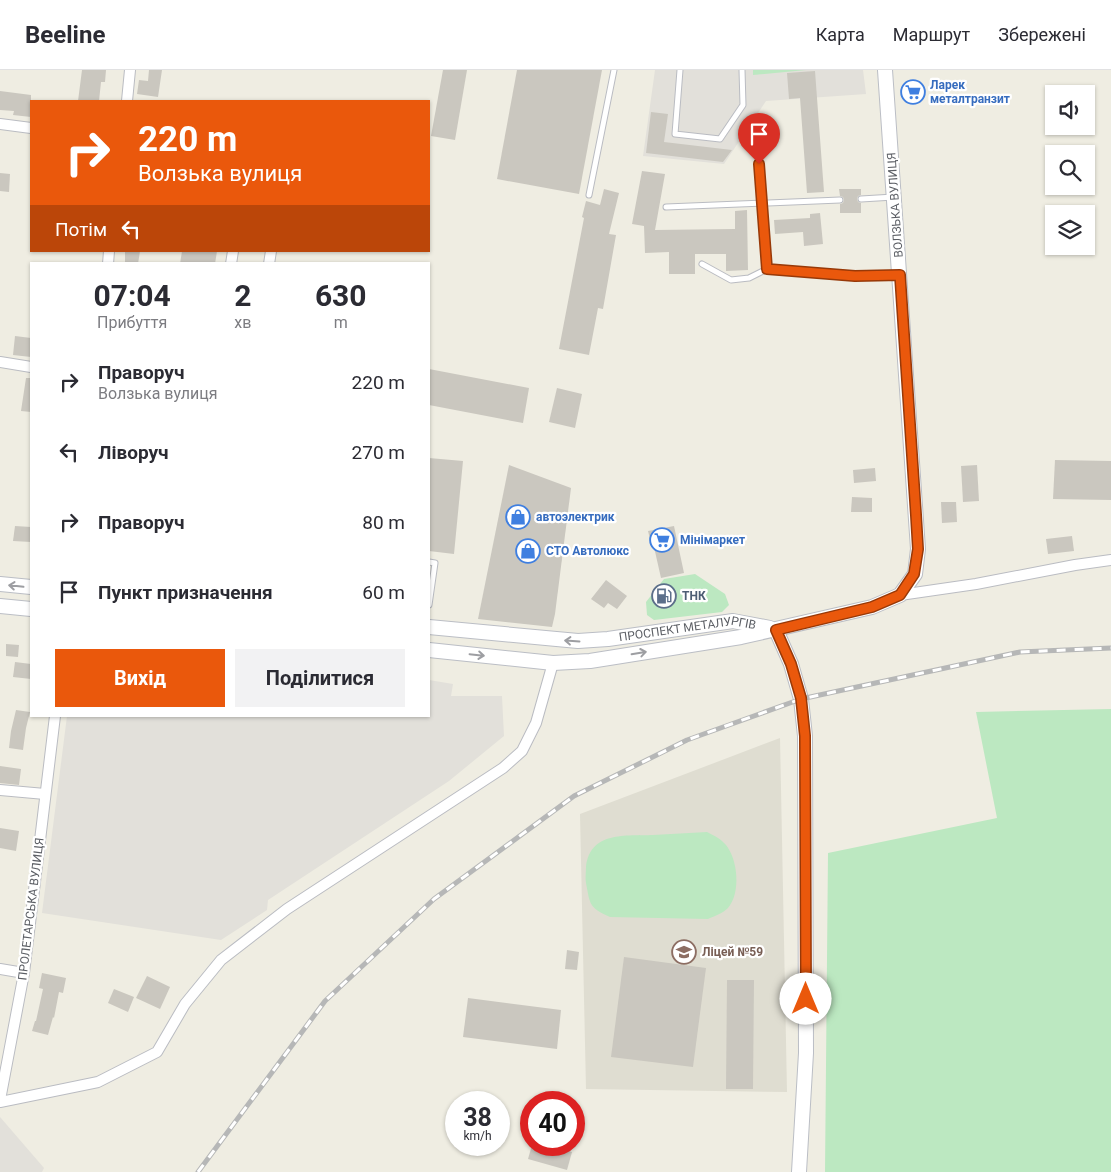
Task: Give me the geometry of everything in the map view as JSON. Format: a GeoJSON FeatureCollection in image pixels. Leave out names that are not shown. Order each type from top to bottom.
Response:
{"type":"FeatureCollection","features":[{"type":"Feature","properties":{"kind":"street"},"geometry":{"type":"LineString","coordinates":[[127,100],[130,70]]}},
{"type":"Feature","properties":{"kind":"street","name":"ВОЛЗЬКА ВУЛИЦЯ"},"geometry":{"type":"LineString","coordinates":[[885,70],[918,549],[914,574],[900,595]]}},
{"type":"Feature","properties":{"kind":"street"},"geometry":{"type":"LineString","coordinates":[[0,124],[30,128]]}},
{"type":"Feature","properties":{"kind":"street"},"geometry":{"type":"LineString","coordinates":[[0,362],[30,367]]}},
{"type":"Feature","properties":{"kind":"street"},"geometry":{"type":"LineString","coordinates":[[799,1172],[806,1053],[805,736],[801,698],[791,664],[776,630],[872,607],[900,595],[976,584],[1111,560]]}},
{"type":"Feature","properties":{"kind":"street"},"geometry":{"type":"LineString","coordinates":[[0,584],[30,587]]}},
{"type":"Feature","properties":{"kind":"street"},"geometry":{"type":"LineString","coordinates":[[0,606],[30,609]]}},
{"type":"Feature","properties":{"kind":"street","name":"ПРОСПЕКТ МЕТАЛУРГІВ"},"geometry":{"type":"LineString","coordinates":[[430,628],[578,641],[608,639],[733,621],[776,630]]}},
{"type":"Feature","properties":{"kind":"street","name":"ПРОСПЕКТ МЕТАЛУРГІВ"},"geometry":{"type":"LineString","coordinates":[[430,650],[553,663],[590,661],[741,638],[776,630]]}},
{"type":"Feature","properties":{"kind":"street"},"geometry":{"type":"LineString","coordinates":[[0,1101],[98,1082],[157,1052],[185,1004],[221,960],[287,909],[503,768],[522,751],[536,723],[553,663]]}},
{"type":"Feature","properties":{"kind":"street","name":"ПРОЛЕТАРСЬКА ВУЛИЦЯ"},"geometry":{"type":"LineString","coordinates":[[0,1101],[24,973],[55,717]]}},
{"type":"Feature","properties":{"kind":"street"},"geometry":{"type":"LineString","coordinates":[[0,790],[46,794]]}},
{"type":"Feature","properties":{"kind":"street"},"geometry":{"type":"LineString","coordinates":[[0,969],[24,973]]}},
{"type":"Feature","properties":{"kind":"lane"},"geometry":{"type":"LineString","coordinates":[[589,195],[614,70]]}},
{"type":"Feature","properties":{"kind":"lane"},"geometry":{"type":"LineString","coordinates":[[680,70],[675,134],[720,138],[743,105],[742,70]]}},
{"type":"Feature","properties":{"kind":"lane"},"geometry":{"type":"LineString","coordinates":[[758,145],[767,269]]}},
{"type":"Feature","properties":{"kind":"lane"},"geometry":{"type":"LineString","coordinates":[[861,199],[894,197]]}},
{"type":"Feature","properties":{"kind":"lane"},"geometry":{"type":"LineString","coordinates":[[666,207],[840,200]]}},
{"type":"Feature","properties":{"kind":"lane"},"geometry":{"type":"LineString","coordinates":[[702,264],[731,280],[749,278],[767,269],[855,276],[900,275]]}},
{"type":"Feature","properties":{"kind":"lane"},"geometry":{"type":"LineString","coordinates":[[430,562],[435,563],[430,598]]}},
{"type":"Feature","properties":{"kind":"shaded area"},"geometry":{"type":"Polygon","coordinates":[[[655,70],[863,70],[866,94],[766,101],[724,164],[643,156],[655,70]]]}},
{"type":"Feature","properties":{"kind":"shaded area"},"geometry":{"type":"Polygon","coordinates":[[[430,680],[453,684],[451,696],[502,696],[504,736],[449,781],[268,900],[267,910],[221,940],[42,913],[67,717],[430,717],[430,680]]]}},
{"type":"Feature","properties":{"kind":"shaded area","name":"Ліцей №59"},"geometry":{"type":"Polygon","coordinates":[[[780,738],[787,1092],[586,1089],[580,814],[780,738]]]}},
{"type":"Feature","properties":{"kind":"shaded area"},"geometry":{"type":"Polygon","coordinates":[[[0,1117],[44,1168],[42,1172],[0,1172],[0,1117]]]}},
{"type":"Feature","properties":{"kind":"green space"},"geometry":{"type":"Polygon","coordinates":[[[753,70],[806,70],[753,75],[753,70]]]}},
{"type":"Feature","properties":{"kind":"green space"},"geometry":{"type":"Polygon","coordinates":[[[695,574],[725,594],[729,605],[722,612],[654,620],[647,615],[646,602],[664,579],[695,574]]]}},
{"type":"Feature","properties":{"kind":"green space"},"geometry":{"type":"Polygon","coordinates":[[[1111,709],[1111,1172],[825,1172],[828,853],[997,818],[976,712],[1111,709]]]}},
{"type":"Feature","properties":{"kind":"green space"},"geometry":{"type":"Polygon","coordinates":[[[707,832],[720,839],[726,845],[730,851],[735,868],[735,894],[732,902],[724,911],[708,919],[610,917],[594,908],[588,896],[586,867],[589,855],[594,847],[602,841],[621,836],[707,832]]]}},
{"type":"Feature","properties":{"kind":"building"},"geometry":{"type":"Polygon","coordinates":[[[82,70],[106,70],[105,82],[101,82],[99,100],[78,100],[82,70]]]}},
{"type":"Feature","properties":{"kind":"building"},"geometry":{"type":"Polygon","coordinates":[[[149,70],[162,70],[158,97],[137,94],[139,80],[148,81],[149,70]]]}},
{"type":"Feature","properties":{"kind":"building"},"geometry":{"type":"Polygon","coordinates":[[[443,70],[467,70],[455,140],[431,136],[443,70]]]}},
{"type":"Feature","properties":{"kind":"building"},"geometry":{"type":"Polygon","coordinates":[[[517,70],[602,70],[579,194],[497,179],[517,70]]]}},
{"type":"Feature","properties":{"kind":"building"},"geometry":{"type":"Polygon","coordinates":[[[815,71],[824,192],[807,193],[800,98],[789,99],[787,73],[815,71]]]}},
{"type":"Feature","properties":{"kind":"building"},"geometry":{"type":"Polygon","coordinates":[[[921,84],[923,97],[911,99],[909,86],[921,84]]]}},
{"type":"Feature","properties":{"kind":"building"},"geometry":{"type":"Polygon","coordinates":[[[0,91],[31,95],[30,117],[13,115],[14,111],[0,110],[0,91]]]}},
{"type":"Feature","properties":{"kind":"building"},"geometry":{"type":"Polygon","coordinates":[[[651,112],[668,114],[664,142],[732,150],[723,162],[646,153],[651,112]]]}},
{"type":"Feature","properties":{"kind":"building"},"geometry":{"type":"Polygon","coordinates":[[[642,171],[665,174],[655,230],[735,229],[735,211],[747,210],[748,270],[726,271],[726,254],[695,254],[695,274],[669,274],[669,252],[645,253],[644,226],[632,224],[642,171]]]}},
{"type":"Feature","properties":{"kind":"building"},"geometry":{"type":"Polygon","coordinates":[[[0,173],[10,174],[9,192],[0,191],[0,173]]]}},
{"type":"Feature","properties":{"kind":"building"},"geometry":{"type":"Polygon","coordinates":[[[604,189],[619,193],[609,234],[616,235],[603,309],[598,308],[589,355],[559,349],[586,201],[600,205],[604,189]]]}},
{"type":"Feature","properties":{"kind":"building"},"geometry":{"type":"Polygon","coordinates":[[[839,189],[861,189],[861,195],[857,199],[861,203],[861,213],[840,213],[840,204],[844,200],[840,196],[839,189]]]}},
{"type":"Feature","properties":{"kind":"building"},"geometry":{"type":"Polygon","coordinates":[[[820,213],[823,244],[804,246],[803,232],[775,234],[774,220],[810,218],[810,214],[820,213]]]}},
{"type":"Feature","properties":{"kind":"building"},"geometry":{"type":"Polygon","coordinates":[[[125,252],[140,252],[138,262],[125,262],[125,252]]]}},
{"type":"Feature","properties":{"kind":"building"},"geometry":{"type":"Polygon","coordinates":[[[182,252],[217,252],[215,262],[180,262],[182,252]]]}},
{"type":"Feature","properties":{"kind":"building"},"geometry":{"type":"Polygon","coordinates":[[[15,336],[30,338],[30,357],[13,355],[15,336]]]}},
{"type":"Feature","properties":{"kind":"building"},"geometry":{"type":"Polygon","coordinates":[[[430,369],[529,388],[523,423],[430,405],[430,369]]]}},
{"type":"Feature","properties":{"kind":"building"},"geometry":{"type":"Polygon","coordinates":[[[26,378],[30,378],[30,412],[21,411],[26,378]]]}},
{"type":"Feature","properties":{"kind":"building"},"geometry":{"type":"Polygon","coordinates":[[[557,388],[582,394],[575,428],[549,422],[557,388]]]}},
{"type":"Feature","properties":{"kind":"building"},"geometry":{"type":"Polygon","coordinates":[[[430,458],[463,461],[454,554],[430,551],[430,458]]]}},
{"type":"Feature","properties":{"kind":"building"},"geometry":{"type":"Polygon","coordinates":[[[1055,460],[1111,461],[1111,500],[1053,499],[1055,460]]]}},
{"type":"Feature","properties":{"kind":"building","name":"СТО Автолюкс"},"geometry":{"type":"Polygon","coordinates":[[[509,465],[571,488],[552,627],[478,619],[509,465]]]}},
{"type":"Feature","properties":{"kind":"building"},"geometry":{"type":"Polygon","coordinates":[[[977,465],[979,501],[963,502],[961,466],[977,465]]]}},
{"type":"Feature","properties":{"kind":"building"},"geometry":{"type":"Polygon","coordinates":[[[875,468],[876,481],[854,483],[853,470],[875,468]]]}},
{"type":"Feature","properties":{"kind":"building"},"geometry":{"type":"Polygon","coordinates":[[[852,497],[872,498],[872,512],[851,512],[852,497]]]}},
{"type":"Feature","properties":{"kind":"building"},"geometry":{"type":"Polygon","coordinates":[[[941,502],[956,502],[957,522],[942,523],[941,502]]]}},
{"type":"Feature","properties":{"kind":"building"},"geometry":{"type":"Polygon","coordinates":[[[15,526],[30,527],[30,542],[13,541],[15,526]]]}},
{"type":"Feature","properties":{"kind":"building"},"geometry":{"type":"Polygon","coordinates":[[[674,526],[684,573],[661,578],[654,547],[652,547],[648,531],[674,526]]]}},
{"type":"Feature","properties":{"kind":"building"},"geometry":{"type":"Polygon","coordinates":[[[1072,536],[1074,551],[1048,554],[1046,539],[1072,536]]]}},
{"type":"Feature","properties":{"kind":"building"},"geometry":{"type":"Polygon","coordinates":[[[606,580],[627,596],[617,609],[608,603],[604,608],[591,599],[606,580]]]}},
{"type":"Feature","properties":{"kind":"building"},"geometry":{"type":"Polygon","coordinates":[[[6,644],[19,645],[18,657],[6,656],[6,644]]]}},
{"type":"Feature","properties":{"kind":"building"},"geometry":{"type":"Polygon","coordinates":[[[15,662],[30,664],[30,679],[13,677],[15,662]]]}},
{"type":"Feature","properties":{"kind":"building"},"geometry":{"type":"Polygon","coordinates":[[[16,710],[30,712],[23,750],[9,748],[16,710]]]}},
{"type":"Feature","properties":{"kind":"building"},"geometry":{"type":"Polygon","coordinates":[[[0,766],[21,769],[19,785],[0,783],[0,766]]]}},
{"type":"Feature","properties":{"kind":"building"},"geometry":{"type":"Polygon","coordinates":[[[0,828],[19,831],[16,851],[0,848],[0,828]]]}},
{"type":"Feature","properties":{"kind":"building"},"geometry":{"type":"Polygon","coordinates":[[[567,950],[579,952],[577,970],[565,969],[567,950]]]}},
{"type":"Feature","properties":{"kind":"building"},"geometry":{"type":"Polygon","coordinates":[[[624,957],[706,968],[693,1067],[611,1057],[624,957]]]}},
{"type":"Feature","properties":{"kind":"building"},"geometry":{"type":"Polygon","coordinates":[[[42,973],[66,978],[63,993],[59,992],[54,1018],[48,1035],[32,1031],[43,989],[39,988],[42,973]]]}},
{"type":"Feature","properties":{"kind":"building"},"geometry":{"type":"Polygon","coordinates":[[[147,976],[170,987],[160,1009],[136,998],[147,976]]]}},
{"type":"Feature","properties":{"kind":"building"},"geometry":{"type":"Polygon","coordinates":[[[727,980],[754,980],[753,1089],[726,1089],[727,980]]]}},
{"type":"Feature","properties":{"kind":"building"},"geometry":{"type":"Polygon","coordinates":[[[114,989],[134,997],[128,1012],[108,1003],[114,989]]]}},
{"type":"Feature","properties":{"kind":"building"},"geometry":{"type":"Polygon","coordinates":[[[468,998],[561,1010],[557,1049],[463,1037],[468,998]]]}},
{"type":"Feature","properties":{"kind":"building"},"geometry":{"type":"Polygon","coordinates":[[[529,1156],[571,1156],[567,1170],[528,1159],[529,1156]]]}},
{"type":"Feature","properties":{"kind":"railway"},"geometry":{"type":"LineString","coordinates":[[198,1172],[325,1001],[434,899],[574,796],[687,740],[801,699],[1020,652],[1111,648]]}},
{"type":"Feature","properties":{"kind":"place","name":"Ларек металтранзит"},"geometry":{"type":"Point","coordinates":[913,92]}},
{"type":"Feature","properties":{"kind":"place","name":"автоэлектрик"},"geometry":{"type":"Point","coordinates":[518,517]}},
{"type":"Feature","properties":{"kind":"place","name":"Мінімаркет"},"geometry":{"type":"Point","coordinates":[662,540]}},
{"type":"Feature","properties":{"kind":"place","name":"СТО Автолюкс"},"geometry":{"type":"Point","coordinates":[528,551]}},
{"type":"Feature","properties":{"kind":"place","name":"ТНК"},"geometry":{"type":"Point","coordinates":[664,596]}},
{"type":"Feature","properties":{"kind":"place","name":"Ліцей №59"},"geometry":{"type":"Point","coordinates":[684,952]}},
{"type":"Feature","properties":{"kind":"route"},"geometry":{"type":"LineString","coordinates":[[759,164],[767,269],[855,276],[900,275],[918,549],[914,574],[900,595],[872,607],[776,630],[791,664],[801,698],[805,736],[806,999]]}}]}
